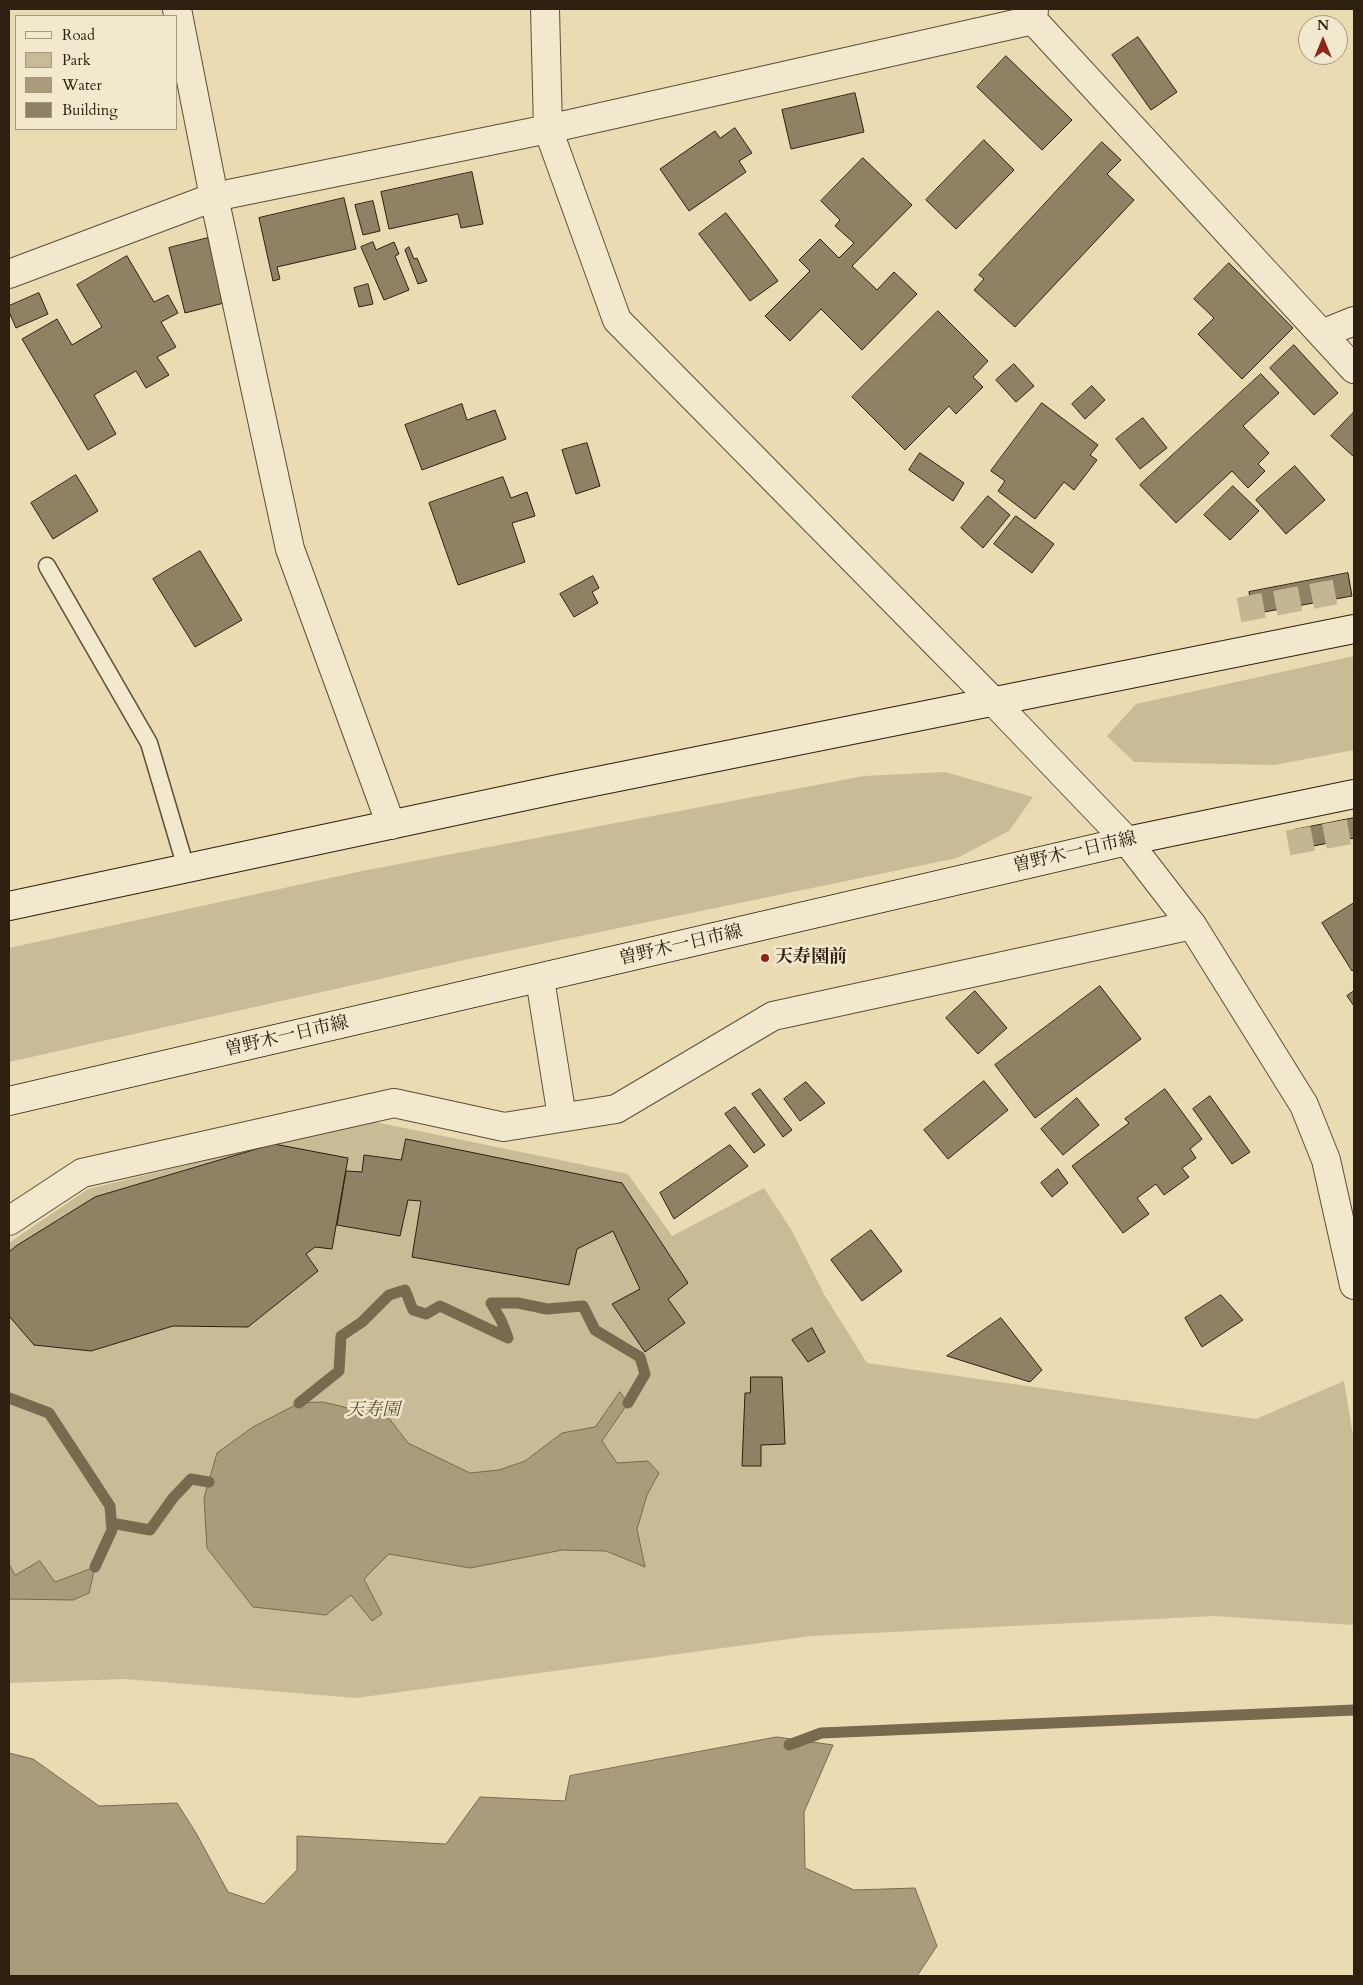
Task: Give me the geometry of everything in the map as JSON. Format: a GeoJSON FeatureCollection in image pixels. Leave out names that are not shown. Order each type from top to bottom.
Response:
{"type":"FeatureCollection","features":[{"type":"Feature","properties":{"kind":"street"},"geometry":{"type":"LineString","coordinates":[[177,9],[214,197],[290,549],[391,825]]}},
{"type":"Feature","properties":{"kind":"street"},"geometry":{"type":"LineString","coordinates":[[546,9],[548,130],[617,320],[994,702],[1127,841],[1192,925],[1304,1105],[1326,1160],[1354,1285]]}},
{"type":"Feature","properties":{"kind":"street"},"geometry":{"type":"LineString","coordinates":[[9,274],[214,197],[548,130],[1034,14],[1354,369]]}},
{"type":"Feature","properties":{"kind":"street"},"geometry":{"type":"LineString","coordinates":[[1322,334],[1354,321]]}},
{"type":"Feature","properties":{"kind":"street"},"geometry":{"type":"LineString","coordinates":[[9,905],[391,825],[1354,629]]}},
{"type":"Feature","properties":{"kind":"street","name":"曽野木一日市線"},"geometry":{"type":"LineString","coordinates":[[9,1101],[1127,841],[1354,794]]}},
{"type":"Feature","properties":{"kind":"street"},"geometry":{"type":"LineString","coordinates":[[9,1221],[82,1173],[394,1103],[504,1127],[616,1109],[774,1016],[1192,925]]}},
{"type":"Feature","properties":{"kind":"street"},"geometry":{"type":"LineString","coordinates":[[540,978],[562,1118]]}},
{"type":"Feature","properties":{"kind":"lane"},"geometry":{"type":"LineString","coordinates":[[47,566],[149,743],[186,868]]}},
{"type":"Feature","properties":{"kind":"green space"},"geometry":{"type":"Polygon","coordinates":[[[1354,656],[1354,750],[1274,765],[1134,762],[1107,736],[1136,704],[1354,656]]]}},
{"type":"Feature","properties":{"kind":"green space"},"geometry":{"type":"Polygon","coordinates":[[[945,772],[1033,797],[1009,831],[957,858],[469,959],[9,1062],[9,948],[362,871],[864,776],[945,772]]]}},
{"type":"Feature","properties":{"kind":"green space","name":"天寿園"},"geometry":{"type":"Polygon","coordinates":[[[370,1121],[628,1174],[672,1236],[764,1188],[792,1231],[825,1296],[867,1363],[1256,1419],[1344,1381],[1354,1442],[1354,1625],[1214,1616],[811,1636],[356,1698],[125,1679],[9,1683],[9,1243],[88,1189],[370,1121]]]}},
{"type":"Feature","properties":{"kind":"water"},"geometry":{"type":"Polygon","coordinates":[[[620,1392],[628,1403],[602,1441],[617,1463],[648,1461],[659,1473],[647,1495],[637,1529],[645,1567],[606,1551],[562,1550],[470,1568],[389,1554],[364,1579],[382,1614],[372,1621],[351,1595],[326,1615],[253,1607],[207,1548],[204,1498],[217,1453],[253,1427],[299,1403],[323,1402],[348,1408],[378,1397],[385,1413],[408,1443],[470,1473],[499,1470],[525,1461],[562,1433],[595,1427],[620,1392]]]}},
{"type":"Feature","properties":{"kind":"water"},"geometry":{"type":"Polygon","coordinates":[[[40,1561],[55,1582],[95,1567],[89,1593],[73,1600],[9,1599],[9,1564],[15,1575],[40,1561]]]}},
{"type":"Feature","properties":{"kind":"water"},"geometry":{"type":"Polygon","coordinates":[[[777,1737],[833,1745],[804,1812],[805,1868],[854,1890],[915,1888],[937,1946],[917,1976],[9,1976],[9,1753],[33,1759],[99,1806],[177,1803],[196,1833],[228,1892],[264,1904],[297,1870],[297,1836],[446,1844],[480,1797],[565,1801],[570,1776],[777,1737]]]}},
{"type":"Feature","properties":{"kind":"building"},"geometry":{"type":"Polygon","coordinates":[[[1138,37],[1177,92],[1151,110],[1112,55],[1138,37]]]}},
{"type":"Feature","properties":{"kind":"building"},"geometry":{"type":"Polygon","coordinates":[[[1006,56],[1072,120],[1042,150],[977,87],[1006,56]]]}},
{"type":"Feature","properties":{"kind":"building"},"geometry":{"type":"Polygon","coordinates":[[[855,93],[864,132],[791,149],[782,110],[855,93]]]}},
{"type":"Feature","properties":{"kind":"building"},"geometry":{"type":"Polygon","coordinates":[[[735,128],[752,153],[739,161],[746,172],[689,211],[660,169],[715,131],[720,138],[735,128]]]}},
{"type":"Feature","properties":{"kind":"building"},"geometry":{"type":"Polygon","coordinates":[[[984,140],[1014,170],[956,229],[926,200],[984,140]]]}},
{"type":"Feature","properties":{"kind":"building"},"geometry":{"type":"Polygon","coordinates":[[[1102,142],[1121,160],[1107,174],[1134,200],[1015,327],[974,290],[984,279],[979,275],[1102,142]]]}},
{"type":"Feature","properties":{"kind":"building"},"geometry":{"type":"Polygon","coordinates":[[[863,158],[912,205],[852,266],[877,290],[894,272],[917,294],[862,350],[821,309],[790,341],[765,316],[810,271],[799,260],[820,239],[839,258],[854,243],[835,226],[840,220],[821,201],[863,158]]]}},
{"type":"Feature","properties":{"kind":"building"},"geometry":{"type":"Polygon","coordinates":[[[472,172],[483,224],[461,228],[458,214],[389,229],[381,192],[472,172]]]}},
{"type":"Feature","properties":{"kind":"building"},"geometry":{"type":"Polygon","coordinates":[[[344,198],[356,249],[277,267],[280,279],[273,281],[259,218],[344,198]]]}},
{"type":"Feature","properties":{"kind":"building"},"geometry":{"type":"Polygon","coordinates":[[[373,201],[380,231],[363,235],[355,205],[373,201]]]}},
{"type":"Feature","properties":{"kind":"building"},"geometry":{"type":"Polygon","coordinates":[[[726,213],[778,281],[750,301],[699,234],[726,213]]]}},
{"type":"Feature","properties":{"kind":"building"},"geometry":{"type":"Polygon","coordinates":[[[208,238],[224,303],[185,313],[169,248],[208,238]]]}},
{"type":"Feature","properties":{"kind":"building"},"geometry":{"type":"Polygon","coordinates":[[[373,242],[376,250],[394,242],[399,254],[395,256],[409,290],[384,300],[361,247],[373,242]]]}},
{"type":"Feature","properties":{"kind":"building"},"geometry":{"type":"Polygon","coordinates":[[[409,247],[414,259],[417,258],[427,281],[418,284],[405,250],[409,247]]]}},
{"type":"Feature","properties":{"kind":"building"},"geometry":{"type":"Polygon","coordinates":[[[127,256],[154,302],[168,295],[178,313],[161,322],[176,347],[157,357],[169,375],[146,388],[136,371],[94,395],[116,434],[88,450],[22,339],[57,319],[72,345],[102,327],[77,285],[127,256]]]}},
{"type":"Feature","properties":{"kind":"building"},"geometry":{"type":"Polygon","coordinates":[[[1229,263],[1293,328],[1242,379],[1198,334],[1214,318],[1194,299],[1229,263]]]}},
{"type":"Feature","properties":{"kind":"building"},"geometry":{"type":"Polygon","coordinates":[[[368,284],[373,304],[359,307],[354,288],[368,284]]]}},
{"type":"Feature","properties":{"kind":"building"},"geometry":{"type":"Polygon","coordinates":[[[39,293],[48,314],[16,328],[9,312],[9,306],[39,293]]]}},
{"type":"Feature","properties":{"kind":"building"},"geometry":{"type":"Polygon","coordinates":[[[938,311],[988,361],[973,377],[983,387],[956,414],[949,406],[905,450],[852,397],[938,311]]]}},
{"type":"Feature","properties":{"kind":"building"},"geometry":{"type":"Polygon","coordinates":[[[1294,345],[1338,393],[1314,415],[1270,368],[1294,345]]]}},
{"type":"Feature","properties":{"kind":"building"},"geometry":{"type":"Polygon","coordinates":[[[1014,364],[1034,386],[1016,402],[996,380],[1014,364]]]}},
{"type":"Feature","properties":{"kind":"building"},"geometry":{"type":"Polygon","coordinates":[[[1261,374],[1279,393],[1243,426],[1269,453],[1258,464],[1265,471],[1248,488],[1232,471],[1176,523],[1140,485],[1261,374]]]}},
{"type":"Feature","properties":{"kind":"building"},"geometry":{"type":"Polygon","coordinates":[[[1092,386],[1105,400],[1085,419],[1072,404],[1092,386]]]}},
{"type":"Feature","properties":{"kind":"building"},"geometry":{"type":"Polygon","coordinates":[[[1042,403],[1098,445],[1090,455],[1097,460],[1074,490],[1064,482],[1035,519],[998,491],[1005,481],[991,471],[1042,403]]]}},
{"type":"Feature","properties":{"kind":"building"},"geometry":{"type":"Polygon","coordinates":[[[462,404],[467,420],[495,410],[506,439],[422,470],[405,425],[462,404]]]}},
{"type":"Feature","properties":{"kind":"building"},"geometry":{"type":"Polygon","coordinates":[[[1354,412],[1354,457],[1331,436],[1354,412]]]}},
{"type":"Feature","properties":{"kind":"building"},"geometry":{"type":"Polygon","coordinates":[[[1143,418],[1167,448],[1140,469],[1116,439],[1143,418]]]}},
{"type":"Feature","properties":{"kind":"building"},"geometry":{"type":"Polygon","coordinates":[[[587,443],[600,486],[576,494],[562,450],[587,443]]]}},
{"type":"Feature","properties":{"kind":"building"},"geometry":{"type":"Polygon","coordinates":[[[920,453],[964,483],[953,501],[909,470],[920,453]]]}},
{"type":"Feature","properties":{"kind":"building"},"geometry":{"type":"Polygon","coordinates":[[[1295,466],[1325,500],[1286,534],[1256,500],[1295,466]]]}},
{"type":"Feature","properties":{"kind":"building"},"geometry":{"type":"Polygon","coordinates":[[[76,475],[98,511],[53,539],[31,503],[76,475]]]}},
{"type":"Feature","properties":{"kind":"building"},"geometry":{"type":"Polygon","coordinates":[[[503,477],[511,498],[527,492],[535,516],[512,523],[525,562],[458,585],[429,503],[503,477]]]}},
{"type":"Feature","properties":{"kind":"building"},"geometry":{"type":"Polygon","coordinates":[[[1233,486],[1259,511],[1230,540],[1204,515],[1233,486]]]}},
{"type":"Feature","properties":{"kind":"building"},"geometry":{"type":"Polygon","coordinates":[[[988,496],[1010,515],[983,548],[961,528],[988,496]]]}},
{"type":"Feature","properties":{"kind":"building"},"geometry":{"type":"Polygon","coordinates":[[[1016,516],[1054,544],[1032,573],[994,544],[1016,516]]]}},
{"type":"Feature","properties":{"kind":"building"},"geometry":{"type":"Polygon","coordinates":[[[200,551],[242,620],[195,647],[153,579],[200,551]]]}},
{"type":"Feature","properties":{"kind":"building"},"geometry":{"type":"Polygon","coordinates":[[[1348,573],[1352,596],[1253,614],[1249,592],[1348,573]]]}},
{"type":"Feature","properties":{"kind":"building"},"geometry":{"type":"Polygon","coordinates":[[[593,576],[599,588],[592,592],[598,603],[574,617],[560,594],[593,576]]]}},
{"type":"Feature","properties":{"kind":"building"},"geometry":{"type":"Polygon","coordinates":[[[1354,818],[1354,838],[1298,849],[1294,830],[1354,818]]]}},
{"type":"Feature","properties":{"kind":"building"},"geometry":{"type":"Polygon","coordinates":[[[1354,903],[1354,969],[1352,971],[1322,923],[1354,903]]]}},
{"type":"Feature","properties":{"kind":"building"},"geometry":{"type":"Polygon","coordinates":[[[1100,986],[1141,1039],[1035,1118],[995,1065],[1100,986]]]}},
{"type":"Feature","properties":{"kind":"building"},"geometry":{"type":"Polygon","coordinates":[[[975,991],[1007,1028],[978,1054],[946,1018],[975,991]]]}},
{"type":"Feature","properties":{"kind":"building"},"geometry":{"type":"Polygon","coordinates":[[[1354,991],[1354,1006],[1347,996],[1354,991]]]}},
{"type":"Feature","properties":{"kind":"building"},"geometry":{"type":"Polygon","coordinates":[[[984,1081],[1008,1110],[948,1159],[924,1130],[984,1081]]]}},
{"type":"Feature","properties":{"kind":"building"},"geometry":{"type":"Polygon","coordinates":[[[806,1082],[825,1103],[800,1121],[784,1099],[806,1082]]]}},
{"type":"Feature","properties":{"kind":"building"},"geometry":{"type":"Polygon","coordinates":[[[760,1089],[792,1130],[783,1137],[752,1094],[760,1089]]]}},
{"type":"Feature","properties":{"kind":"building"},"geometry":{"type":"Polygon","coordinates":[[[1165,1089],[1202,1139],[1190,1149],[1196,1158],[1182,1168],[1189,1177],[1164,1195],[1156,1184],[1137,1198],[1149,1214],[1123,1233],[1072,1166],[1129,1123],[1125,1119],[1165,1089]]]}},
{"type":"Feature","properties":{"kind":"building"},"geometry":{"type":"Polygon","coordinates":[[[1210,1096],[1250,1152],[1232,1164],[1193,1109],[1210,1096]]]}},
{"type":"Feature","properties":{"kind":"building"},"geometry":{"type":"Polygon","coordinates":[[[1077,1098],[1099,1125],[1063,1155],[1041,1129],[1077,1098]]]}},
{"type":"Feature","properties":{"kind":"building"},"geometry":{"type":"Polygon","coordinates":[[[735,1107],[765,1145],[754,1153],[725,1114],[735,1107]]]}},
{"type":"Feature","properties":{"kind":"building"},"geometry":{"type":"Polygon","coordinates":[[[406,1139],[622,1183],[688,1283],[668,1299],[685,1323],[645,1352],[612,1304],[640,1289],[613,1231],[577,1249],[569,1285],[412,1257],[421,1201],[408,1200],[400,1236],[337,1225],[346,1171],[362,1172],[364,1155],[401,1160],[406,1139]]]}},
{"type":"Feature","properties":{"kind":"building"},"geometry":{"type":"Polygon","coordinates":[[[274,1144],[348,1158],[332,1249],[315,1247],[306,1254],[318,1271],[248,1327],[173,1326],[91,1351],[34,1345],[9,1316],[9,1252],[16,1246],[95,1197],[274,1144]]]}},
{"type":"Feature","properties":{"kind":"building"},"geometry":{"type":"Polygon","coordinates":[[[730,1145],[748,1166],[674,1219],[660,1193],[730,1145]]]}},
{"type":"Feature","properties":{"kind":"building"},"geometry":{"type":"Polygon","coordinates":[[[1058,1169],[1068,1183],[1052,1197],[1041,1183],[1058,1169]]]}},
{"type":"Feature","properties":{"kind":"building"},"geometry":{"type":"Polygon","coordinates":[[[871,1230],[902,1271],[862,1301],[831,1260],[871,1230]]]}},
{"type":"Feature","properties":{"kind":"building"},"geometry":{"type":"Polygon","coordinates":[[[1221,1295],[1243,1320],[1202,1347],[1185,1318],[1221,1295]]]}},
{"type":"Feature","properties":{"kind":"building"},"geometry":{"type":"Polygon","coordinates":[[[1001,1318],[1042,1370],[1030,1382],[947,1356],[1001,1318]]]}},
{"type":"Feature","properties":{"kind":"building"},"geometry":{"type":"Polygon","coordinates":[[[812,1328],[825,1352],[808,1362],[792,1340],[812,1328]]]}},
{"type":"Feature","properties":{"kind":"building"},"geometry":{"type":"Polygon","coordinates":[[[751,1377],[782,1377],[785,1444],[761,1445],[761,1466],[742,1466],[745,1393],[750,1393],[751,1377]]]}},
{"type":"Feature","properties":{"kind":"waterway"},"geometry":{"type":"LineString","coordinates":[[299,1403],[339,1371],[341,1336],[362,1322],[389,1295],[405,1290],[413,1310],[426,1314],[440,1306],[508,1338],[501,1320],[491,1303],[518,1303],[547,1309],[583,1306],[595,1330],[640,1357],[645,1374],[628,1403]]}},
{"type":"Feature","properties":{"kind":"waterway"},"geometry":{"type":"LineString","coordinates":[[9,1398],[49,1413],[110,1506],[112,1530],[95,1567]]}},
{"type":"Feature","properties":{"kind":"waterway"},"geometry":{"type":"LineString","coordinates":[[111,1523],[150,1530],[173,1498],[191,1479],[209,1482]]}},
{"type":"Feature","properties":{"kind":"waterway"},"geometry":{"type":"LineString","coordinates":[[789,1745],[821,1733],[1354,1710]]}},
{"type":"Feature","properties":{"kind":"tunnel"},"geometry":{"type":"LineString","coordinates":[[1239,610],[1335,592]]}},
{"type":"Feature","properties":{"kind":"tunnel"},"geometry":{"type":"LineString","coordinates":[[1288,843],[1354,831]]}},
{"type":"Feature","properties":{"kind":"place","name":"天寿園前"},"geometry":{"type":"Point","coordinates":[765,958]}}]}
